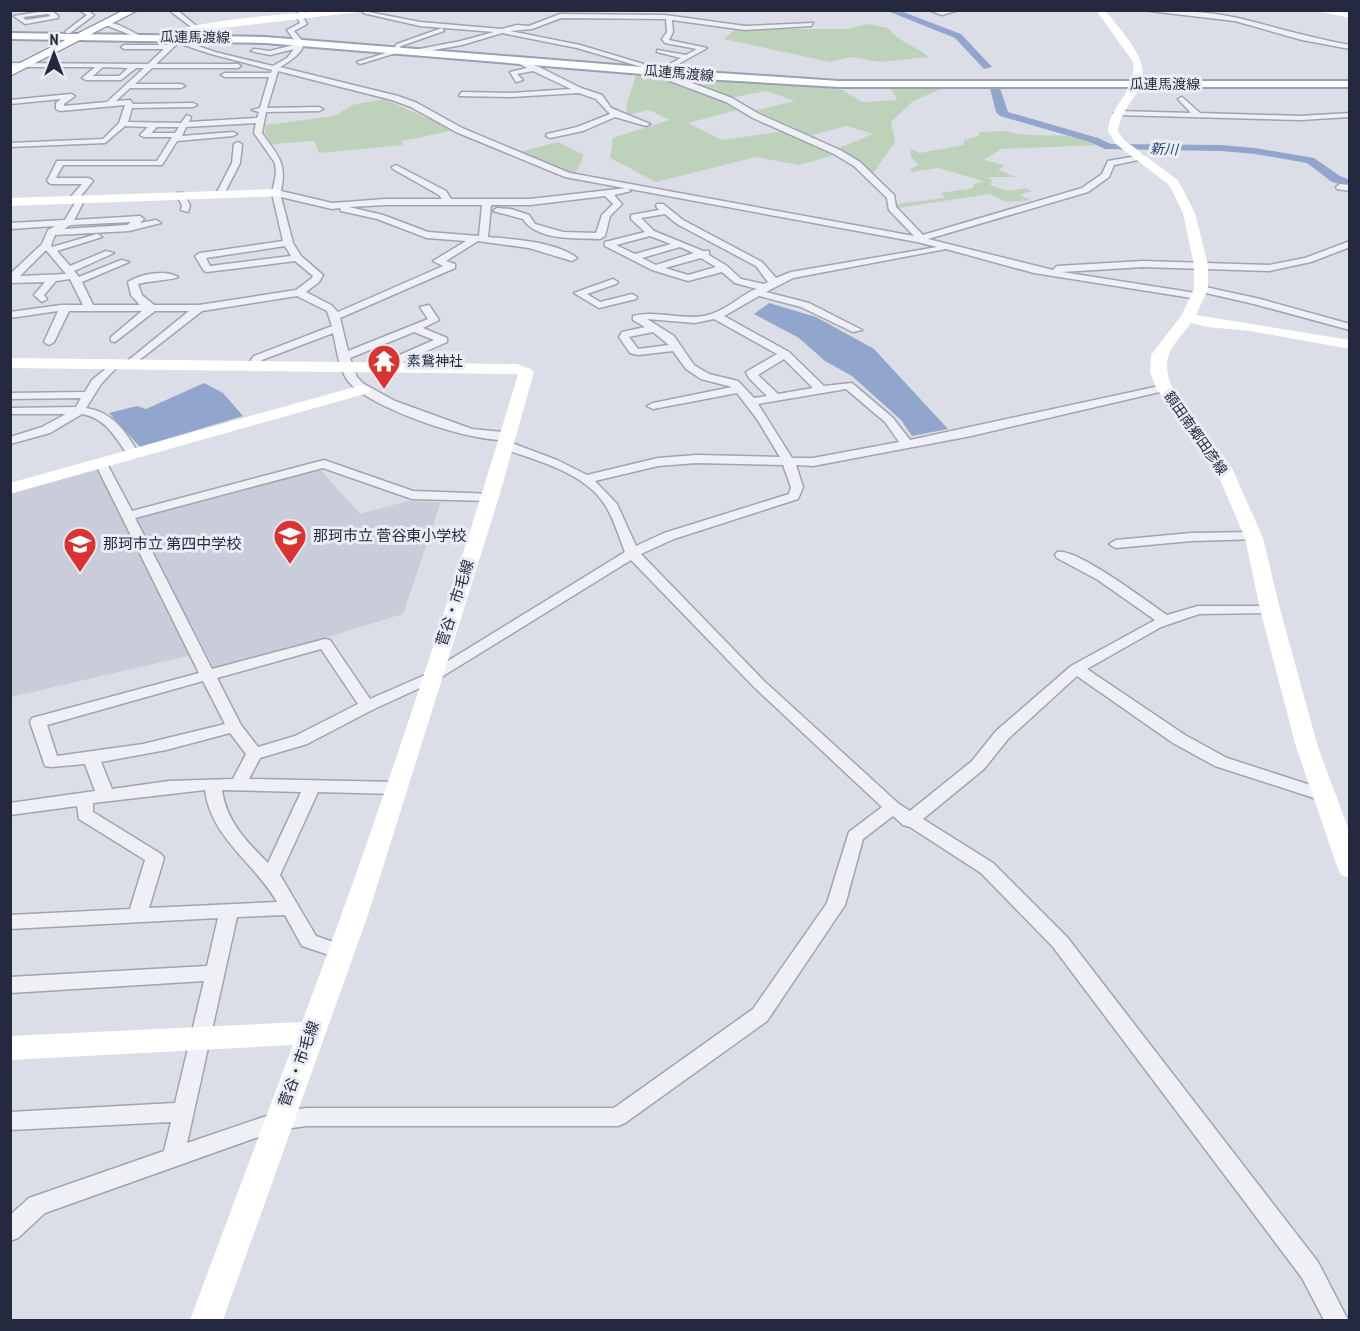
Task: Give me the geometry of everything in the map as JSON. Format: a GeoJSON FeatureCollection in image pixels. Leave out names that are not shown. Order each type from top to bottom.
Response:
{"type":"FeatureCollection","features":[{"type":"Feature","properties":{"kind":"highway"},"geometry":{"type":"LineString","coordinates":[[15,68],[73,35],[126,10]]}},
{"type":"Feature","properties":{"kind":"highway"},"geometry":{"type":"LineString","coordinates":[[73,35],[133,10]]}},
{"type":"Feature","properties":{"kind":"main road","name":"瓜連馬渡線"},"geometry":{"type":"LineString","coordinates":[[10,36],[138,36],[170,42],[300,43],[839,84],[1350,84]]}},
{"type":"Feature","properties":{"kind":"street"},"geometry":{"type":"LineString","coordinates":[[73,35],[91,15],[82,10]]}},
{"type":"Feature","properties":{"kind":"street"},"geometry":{"type":"LineString","coordinates":[[172,10],[197,29]]}},
{"type":"Feature","properties":{"kind":"street"},"geometry":{"type":"LineString","coordinates":[[932,10],[942,13],[956,10]]}},
{"type":"Feature","properties":{"kind":"street"},"geometry":{"type":"LineString","coordinates":[[1100,10],[1138,62],[1140,71],[1138,85],[1118,113]]}},
{"type":"Feature","properties":{"kind":"street"},"geometry":{"type":"LineString","coordinates":[[1144,10],[1235,19],[1302,39],[1350,47]]}},
{"type":"Feature","properties":{"kind":"street"},"geometry":{"type":"LineString","coordinates":[[1325,10],[1350,16]]}},
{"type":"Feature","properties":{"kind":"street"},"geometry":{"type":"LineString","coordinates":[[47,11],[56,17],[25,22],[18,16],[47,11]]}},
{"type":"Feature","properties":{"kind":"street"},"geometry":{"type":"LineString","coordinates":[[110,103],[150,65],[178,32],[301,14],[368,11],[390,19],[448,28],[485,28],[578,46],[661,71],[673,79],[729,100],[756,116],[816,142],[857,164],[891,197],[892,208],[912,226],[920,238]]}},
{"type":"Feature","properties":{"kind":"street"},"geometry":{"type":"LineString","coordinates":[[300,43],[290,30],[303,26],[301,14]]}},
{"type":"Feature","properties":{"kind":"street"},"geometry":{"type":"LineString","coordinates":[[416,51],[462,44],[517,27],[537,26],[560,16],[621,14],[745,28],[811,24]]}},
{"type":"Feature","properties":{"kind":"street"},"geometry":{"type":"LineString","coordinates":[[661,71],[704,48],[667,42],[665,39],[670,32],[669,18]]}},
{"type":"Feature","properties":{"kind":"street"},"geometry":{"type":"LineString","coordinates":[[105,23],[138,36]]}},
{"type":"Feature","properties":{"kind":"street"},"geometry":{"type":"LineString","coordinates":[[360,62],[395,49],[399,45],[448,28]]}},
{"type":"Feature","properties":{"kind":"street"},"geometry":{"type":"LineString","coordinates":[[124,47],[170,42],[414,105],[459,130],[551,169],[648,191],[920,238],[947,248],[1034,270],[1256,301],[1350,327]]}},
{"type":"Feature","properties":{"kind":"street"},"geometry":{"type":"LineString","coordinates":[[254,51],[270,53],[300,43]]}},
{"type":"Feature","properties":{"kind":"street"},"geometry":{"type":"LineString","coordinates":[[220,75],[272,69],[289,59],[300,43]]}},
{"type":"Feature","properties":{"kind":"street"},"geometry":{"type":"LineString","coordinates":[[659,51],[688,57]]}},
{"type":"Feature","properties":{"kind":"street"},"geometry":{"type":"LineString","coordinates":[[516,59],[580,91],[599,97],[608,110],[646,124]]}},
{"type":"Feature","properties":{"kind":"street"},"geometry":{"type":"LineString","coordinates":[[102,65],[86,78],[121,78],[135,65]]}},
{"type":"Feature","properties":{"kind":"street"},"geometry":{"type":"LineString","coordinates":[[15,68],[150,65],[272,69]]}},
{"type":"Feature","properties":{"kind":"street"},"geometry":{"type":"LineString","coordinates":[[519,80],[512,73],[537,68]]}},
{"type":"Feature","properties":{"kind":"street"},"geometry":{"type":"LineString","coordinates":[[10,315],[65,308],[199,308],[301,292],[316,280],[318,275],[297,258],[288,243],[276,193],[280,174],[279,163],[258,133],[272,69]]}},
{"type":"Feature","properties":{"kind":"street"},"geometry":{"type":"LineString","coordinates":[[138,77],[148,77]]}},
{"type":"Feature","properties":{"kind":"street"},"geometry":{"type":"LineString","coordinates":[[129,86],[181,86]]}},
{"type":"Feature","properties":{"kind":"street"},"geometry":{"type":"LineString","coordinates":[[462,94],[580,91]]}},
{"type":"Feature","properties":{"kind":"street"},"geometry":{"type":"LineString","coordinates":[[535,93],[553,104]]}},
{"type":"Feature","properties":{"kind":"street"},"geometry":{"type":"LineString","coordinates":[[10,102],[71,96],[60,104],[60,109],[130,102],[123,124],[105,141],[10,145]]}},
{"type":"Feature","properties":{"kind":"street"},"geometry":{"type":"LineString","coordinates":[[1182,99],[1198,115]]}},
{"type":"Feature","properties":{"kind":"street"},"geometry":{"type":"LineString","coordinates":[[242,112],[264,107],[329,103]]}},
{"type":"Feature","properties":{"kind":"street"},"geometry":{"type":"LineString","coordinates":[[129,106],[193,105]]}},
{"type":"Feature","properties":{"kind":"street"},"geometry":{"type":"LineString","coordinates":[[264,107],[319,109]]}},
{"type":"Feature","properties":{"kind":"street"},"geometry":{"type":"LineString","coordinates":[[218,123],[220,113]]}},
{"type":"Feature","properties":{"kind":"street"},"geometry":{"type":"LineString","coordinates":[[1118,113],[1300,118],[1350,115]]}},
{"type":"Feature","properties":{"kind":"street","name":"額田南郷田彦線"},"geometry":{"type":"LineString","coordinates":[[1118,113],[1113,124],[1113,131],[1132,151],[1174,183],[1189,213],[1201,264],[1200,292],[1188,317],[1160,355],[1158,372],[1164,388],[1223,468],[1253,536],[1307,747],[1350,869]]}},
{"type":"Feature","properties":{"kind":"street"},"geometry":{"type":"LineString","coordinates":[[550,136],[580,129],[616,114]]}},
{"type":"Feature","properties":{"kind":"street"},"geometry":{"type":"LineString","coordinates":[[151,174],[178,137],[189,115]]}},
{"type":"Feature","properties":{"kind":"street"},"geometry":{"type":"LineString","coordinates":[[123,124],[260,120]]}},
{"type":"Feature","properties":{"kind":"street"},"geometry":{"type":"LineString","coordinates":[[155,124],[144,135],[178,137],[233,134]]}},
{"type":"Feature","properties":{"kind":"street"},"geometry":{"type":"LineString","coordinates":[[220,194],[236,163],[238,144]]}},
{"type":"Feature","properties":{"kind":"street"},"geometry":{"type":"LineString","coordinates":[[920,238],[1085,190],[1106,175],[1111,163],[1132,151]]}},
{"type":"Feature","properties":{"kind":"street"},"geometry":{"type":"LineString","coordinates":[[113,163],[127,153]]}},
{"type":"Feature","properties":{"kind":"street"},"geometry":{"type":"LineString","coordinates":[[51,232],[68,223],[77,199],[89,181],[51,181],[60,163],[159,163]]}},
{"type":"Feature","properties":{"kind":"street"},"geometry":{"type":"LineString","coordinates":[[396,167],[444,192],[448,203]]}},
{"type":"Feature","properties":{"kind":"street"},"geometry":{"type":"LineString","coordinates":[[487,207],[648,191]]}},
{"type":"Feature","properties":{"kind":"street"},"geometry":{"type":"LineString","coordinates":[[648,191],[667,212],[680,222],[759,264],[773,281]]}},
{"type":"Feature","properties":{"kind":"street"},"geometry":{"type":"LineString","coordinates":[[10,202],[276,193],[380,217],[427,235],[522,244],[554,250],[572,258]]}},
{"type":"Feature","properties":{"kind":"street"},"geometry":{"type":"LineString","coordinates":[[332,206],[353,203],[448,203],[487,207],[508,210],[526,217],[532,226],[562,235],[600,236],[606,215],[618,204],[608,194]]}},
{"type":"Feature","properties":{"kind":"street"},"geometry":{"type":"LineString","coordinates":[[180,195],[186,205],[185,210]]}},
{"type":"Feature","properties":{"kind":"street"},"geometry":{"type":"LineString","coordinates":[[480,239],[487,207]]}},
{"type":"Feature","properties":{"kind":"street"},"geometry":{"type":"LineString","coordinates":[[667,212],[634,217],[651,233],[701,254],[724,268],[738,281],[805,305],[858,330]]}},
{"type":"Feature","properties":{"kind":"street"},"geometry":{"type":"LineString","coordinates":[[10,225],[140,219],[129,228],[51,232]]}},
{"type":"Feature","properties":{"kind":"street"},"geometry":{"type":"LineString","coordinates":[[11,280],[49,247],[156,223]]}},
{"type":"Feature","properties":{"kind":"street"},"geometry":{"type":"LineString","coordinates":[[522,244],[532,226]]}},
{"type":"Feature","properties":{"kind":"street"},"geometry":{"type":"LineString","coordinates":[[51,232],[49,247],[73,276],[90,308]]}},
{"type":"Feature","properties":{"kind":"street"},"geometry":{"type":"LineString","coordinates":[[651,233],[608,244],[655,268],[688,278],[724,268]]}},
{"type":"Feature","properties":{"kind":"street"},"geometry":{"type":"LineString","coordinates":[[336,315],[452,266],[438,261],[480,239]]}},
{"type":"Feature","properties":{"kind":"street"},"geometry":{"type":"LineString","coordinates":[[288,243],[200,256],[207,269],[297,258]]}},
{"type":"Feature","properties":{"kind":"street"},"geometry":{"type":"LineString","coordinates":[[634,257],[680,244]]}},
{"type":"Feature","properties":{"kind":"street"},"geometry":{"type":"LineString","coordinates":[[1034,270],[1143,264],[1201,264],[1269,268],[1287,266],[1350,244]]}},
{"type":"Feature","properties":{"kind":"street"},"geometry":{"type":"LineString","coordinates":[[655,268],[701,254],[732,248]]}},
{"type":"Feature","properties":{"kind":"street"},"geometry":{"type":"LineString","coordinates":[[238,784],[254,754],[301,740],[367,706],[430,678],[632,553],[669,536],[794,496],[797,486],[787,463],[772,433],[741,389],[734,383],[705,377],[690,367],[670,338],[637,318],[649,315],[692,319],[716,316],[729,311],[773,281],[810,270],[947,248]]}},
{"type":"Feature","properties":{"kind":"street"},"geometry":{"type":"LineString","coordinates":[[73,276],[109,253]]}},
{"type":"Feature","properties":{"kind":"street"},"geometry":{"type":"LineString","coordinates":[[11,280],[73,276],[124,261]]}},
{"type":"Feature","properties":{"kind":"street"},"geometry":{"type":"LineString","coordinates":[[599,275],[613,282],[632,297],[649,315]]}},
{"type":"Feature","properties":{"kind":"street"},"geometry":{"type":"LineString","coordinates":[[152,308],[137,298],[132,288],[133,282],[155,276],[173,277]]}},
{"type":"Feature","properties":{"kind":"street"},"geometry":{"type":"LineString","coordinates":[[42,299],[39,295],[53,279]]}},
{"type":"Feature","properties":{"kind":"street"},"geometry":{"type":"LineString","coordinates":[[613,282],[579,293],[599,305],[632,297]]}},
{"type":"Feature","properties":{"kind":"street"},"geometry":{"type":"LineString","coordinates":[[301,292],[336,315],[345,362],[352,378],[362,390],[394,405],[481,435],[506,440],[586,479],[611,504],[632,553],[759,684],[901,815],[987,868],[1060,942],[1310,1270],[1336,1320]]}},
{"type":"Feature","properties":{"kind":"street"},"geometry":{"type":"LineString","coordinates":[[345,362],[434,320],[425,307]]}},
{"type":"Feature","properties":{"kind":"street"},"geometry":{"type":"LineString","coordinates":[[49,342],[65,308]]}},
{"type":"Feature","properties":{"kind":"street"},"geometry":{"type":"LineString","coordinates":[[115,339],[152,308]]}},
{"type":"Feature","properties":{"kind":"street"},"geometry":{"type":"LineString","coordinates":[[10,441],[46,430],[79,411],[96,382],[199,308]]}},
{"type":"Feature","properties":{"kind":"street"},"geometry":{"type":"LineString","coordinates":[[716,316],[784,354],[821,389]]}},
{"type":"Feature","properties":{"kind":"street"},"geometry":{"type":"LineString","coordinates":[[1188,317],[1207,323],[1250,327],[1350,345]]}},
{"type":"Feature","properties":{"kind":"street"},"geometry":{"type":"LineString","coordinates":[[251,367],[258,358],[337,328]]}},
{"type":"Feature","properties":{"kind":"street"},"geometry":{"type":"LineString","coordinates":[[396,368],[399,359],[443,340],[413,328]]}},
{"type":"Feature","properties":{"kind":"street"},"geometry":{"type":"LineString","coordinates":[[654,329],[626,334],[624,337],[634,351],[638,352],[676,347]]}},
{"type":"Feature","properties":{"kind":"street"},"geometry":{"type":"LineString","coordinates":[[775,397],[753,376],[752,372],[784,354]]}},
{"type":"Feature","properties":{"kind":"street","name":"菅谷・市毛線"},"geometry":{"type":"LineString","coordinates":[[10,363],[251,367],[345,362],[396,368],[517,369],[526,372],[490,497],[341,952],[207,1320]]}},
{"type":"Feature","properties":{"kind":"street"},"geometry":{"type":"LineString","coordinates":[[751,402],[848,385],[889,420],[907,445]]}},
{"type":"Feature","properties":{"kind":"street"},"geometry":{"type":"LineString","coordinates":[[586,479],[666,462],[696,459],[813,462],[907,445],[1164,388]]}},
{"type":"Feature","properties":{"kind":"street"},"geometry":{"type":"LineString","coordinates":[[653,406],[741,389]]}},
{"type":"Feature","properties":{"kind":"street"},"geometry":{"type":"LineString","coordinates":[[10,489],[362,390]]}},
{"type":"Feature","properties":{"kind":"street"},"geometry":{"type":"LineString","coordinates":[[10,396],[88,395]]}},
{"type":"Feature","properties":{"kind":"street"},"geometry":{"type":"LineString","coordinates":[[10,411],[79,411],[98,414],[122,435],[134,454]]}},
{"type":"Feature","properties":{"kind":"street"},"geometry":{"type":"LineString","coordinates":[[101,463],[234,727],[254,754]]}},
{"type":"Feature","properties":{"kind":"street"},"geometry":{"type":"LineString","coordinates":[[128,516],[324,464],[412,495],[490,497]]}},
{"type":"Feature","properties":{"kind":"street"},"geometry":{"type":"LineString","coordinates":[[1116,543],[1191,537],[1253,536]]}},
{"type":"Feature","properties":{"kind":"street"},"geometry":{"type":"LineString","coordinates":[[1062,555],[1103,577],[1166,621]]}},
{"type":"Feature","properties":{"kind":"street"},"geometry":{"type":"LineString","coordinates":[[10,1231],[37,1205],[278,1121],[306,1117],[618,1116],[760,1015],[836,904],[855,836],[901,815],[978,765],[1002,735],[1076,669],[1156,624],[1198,610],[1270,609]]}},
{"type":"Feature","properties":{"kind":"street"},"geometry":{"type":"LineString","coordinates":[[234,727],[180,743],[91,759],[51,762],[38,722],[325,643],[367,706]]}},
{"type":"Feature","properties":{"kind":"street"},"geometry":{"type":"LineString","coordinates":[[1076,669],[1179,739],[1221,762],[1323,795]]}},
{"type":"Feature","properties":{"kind":"street"},"geometry":{"type":"LineString","coordinates":[[91,759],[100,776],[105,796]]}},
{"type":"Feature","properties":{"kind":"street"},"geometry":{"type":"LineString","coordinates":[[10,808],[169,787],[213,784],[395,788]]}},
{"type":"Feature","properties":{"kind":"street"},"geometry":{"type":"LineString","coordinates":[[213,784],[215,801],[233,838],[270,877],[309,941],[341,952]]}},
{"type":"Feature","properties":{"kind":"street"},"geometry":{"type":"LineString","coordinates":[[270,877],[312,786]]}},
{"type":"Feature","properties":{"kind":"street"},"geometry":{"type":"LineString","coordinates":[[85,799],[85,815],[155,858],[137,916]]}},
{"type":"Feature","properties":{"kind":"street"},"geometry":{"type":"LineString","coordinates":[[10,922],[289,908]]}},
{"type":"Feature","properties":{"kind":"street"},"geometry":{"type":"LineString","coordinates":[[173,1158],[229,912]]}},
{"type":"Feature","properties":{"kind":"street"},"geometry":{"type":"LineString","coordinates":[[10,985],[215,973]]}},
{"type":"Feature","properties":{"kind":"street"},"geometry":{"type":"LineString","coordinates":[[10,1048],[311,1033]]}},
{"type":"Feature","properties":{"kind":"street"},"geometry":{"type":"LineString","coordinates":[[10,1121],[184,1112]]}},
{"type":"Feature","properties":{"kind":"shaded area","name":"那珂市立 第四中学校"},"geometry":{"type":"Polygon","coordinates":[[[96,468],[192,655],[11,697],[11,492],[96,468]]]}},
{"type":"Feature","properties":{"kind":"shaded area","name":"那珂市立 菅谷東小学校"},"geometry":{"type":"Polygon","coordinates":[[[319,468],[360,514],[408,501],[441,502],[403,614],[216,671],[133,516],[319,468]]]}},
{"type":"Feature","properties":{"kind":"green space"},"geometry":{"type":"Polygon","coordinates":[[[868,24],[888,28],[929,57],[880,62],[852,57],[830,62],[724,39],[735,29],[847,29],[868,24]]]}},
{"type":"Feature","properties":{"kind":"green space"},"geometry":{"type":"Polygon","coordinates":[[[637,73],[834,85],[862,102],[897,100],[890,87],[944,88],[913,101],[891,122],[895,142],[872,175],[841,153],[799,165],[756,157],[656,182],[610,158],[613,138],[669,120],[649,110],[628,115],[626,106],[637,73]],[[766,91],[724,99],[741,109],[688,123],[722,140],[792,130],[750,112],[795,101],[766,91]],[[847,126],[812,135],[837,149],[873,134],[847,126]]]}},
{"type":"Feature","properties":{"kind":"green space"},"geometry":{"type":"Polygon","coordinates":[[[384,99],[454,130],[402,141],[403,145],[319,153],[314,141],[272,144],[265,133],[266,125],[334,116],[352,105],[384,99]]]}},
{"type":"Feature","properties":{"kind":"green space"},"geometry":{"type":"Polygon","coordinates":[[[1006,131],[1018,134],[1077,137],[1099,145],[1001,149],[984,160],[1005,165],[998,170],[1016,177],[987,177],[992,180],[990,185],[1009,191],[1026,188],[1032,191],[1020,195],[1031,200],[1007,202],[990,194],[897,208],[897,204],[945,198],[941,193],[974,188],[973,185],[983,181],[938,168],[912,172],[910,169],[918,165],[910,155],[911,149],[920,153],[964,145],[964,140],[978,136],[980,132],[1006,131]]]}},
{"type":"Feature","properties":{"kind":"green space"},"geometry":{"type":"Polygon","coordinates":[[[558,142],[584,155],[575,174],[520,152],[558,142]]]}},
{"type":"Feature","properties":{"kind":"water"},"geometry":{"type":"Polygon","coordinates":[[[769,303],[816,317],[874,349],[948,429],[912,436],[901,420],[852,376],[825,361],[799,338],[754,314],[769,303]]]}},
{"type":"Feature","properties":{"kind":"water"},"geometry":{"type":"Polygon","coordinates":[[[204,383],[223,393],[243,416],[140,447],[109,413],[137,406],[146,409],[204,383]]]}},
{"type":"Feature","properties":{"kind":"waterway","name":"新川"},"geometry":{"type":"LineString","coordinates":[[889,10],[958,36],[987,67]]}},
{"type":"Feature","properties":{"kind":"waterway","name":"新川"},"geometry":{"type":"LineString","coordinates":[[995,88],[1001,112],[1004,114],[1094,140],[1109,147],[1221,148],[1255,151],[1310,160],[1336,179],[1350,184]]}},
{"type":"Feature","properties":{"kind":"place","name":"素鵞神社"},"geometry":{"type":"Point","coordinates":[384,390]}},
{"type":"Feature","properties":{"kind":"place","name":"那珂市立 菅谷東小学校"},"geometry":{"type":"Point","coordinates":[290,565]}},
{"type":"Feature","properties":{"kind":"place","name":"那珂市立 第四中学校"},"geometry":{"type":"Point","coordinates":[80,573]}}]}
